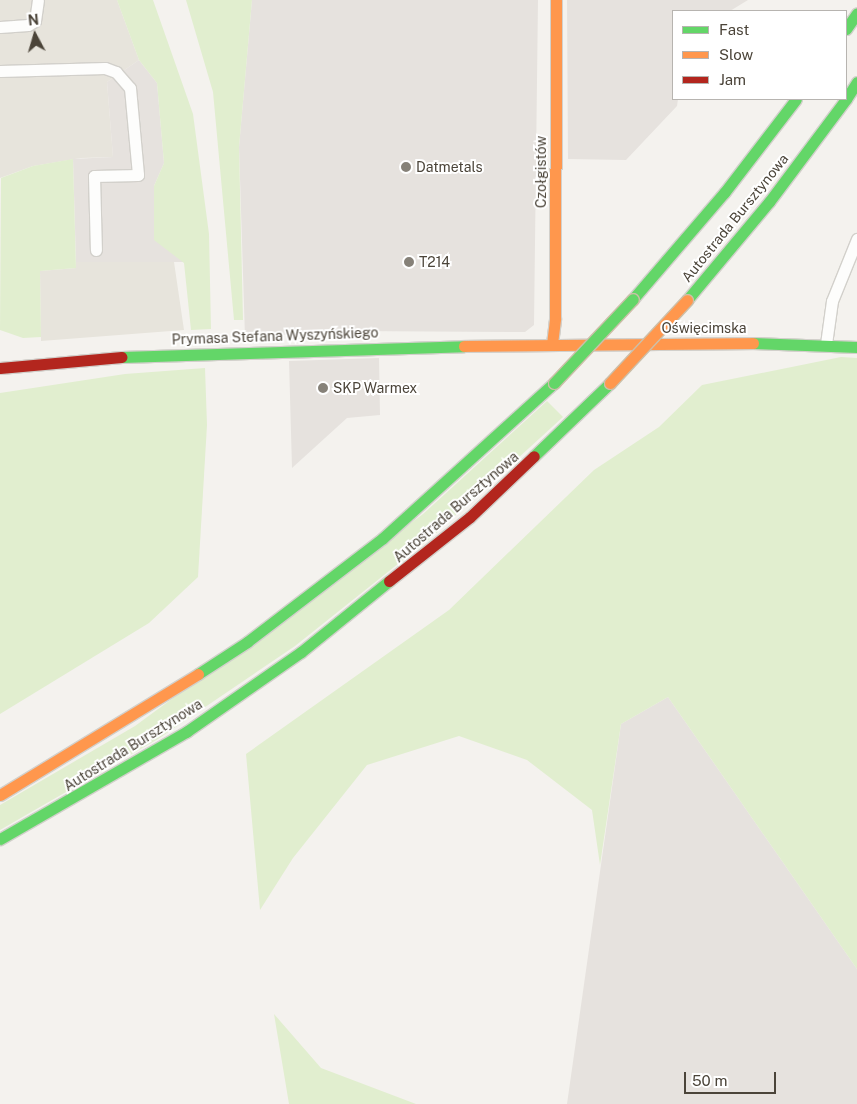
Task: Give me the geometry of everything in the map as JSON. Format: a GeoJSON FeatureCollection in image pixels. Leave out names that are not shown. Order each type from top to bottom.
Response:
{"type":"FeatureCollection","features":[{"type":"Feature","properties":{"kind":"main road","name":"Czołgistów"},"geometry":{"type":"LineString","coordinates":[[552,344],[555,318],[556,0]]}},
{"type":"Feature","properties":{"kind":"main road"},"geometry":{"type":"LineString","coordinates":[[847,28],[857,13]]}},
{"type":"Feature","properties":{"kind":"main road","name":"Autostrada Bursztynowa"},"geometry":{"type":"LineString","coordinates":[[847,97],[857,82]]}},
{"type":"Feature","properties":{"kind":"main road","name":"Autostrada Bursztynowa"},"geometry":{"type":"LineString","coordinates":[[0,795],[135,715],[247,642],[383,538],[554,383],[634,300],[724,193],[795,100]]}},
{"type":"Feature","properties":{"kind":"main road","name":"Autostrada Bursztynowa"},"geometry":{"type":"LineString","coordinates":[[0,839],[161,747],[256,684],[386,587],[470,517],[610,383],[687,300],[769,202],[845,100]]}},
{"type":"Feature","properties":{"kind":"main road","name":"Oświęcimska"},"geometry":{"type":"LineString","coordinates":[[552,344],[826,344],[857,346]]}},
{"type":"Feature","properties":{"kind":"main road","name":"Prymasa Stefana Wyszyńskiego"},"geometry":{"type":"LineString","coordinates":[[0,368],[156,354],[552,344]]}},
{"type":"Feature","properties":{"kind":"main road"},"geometry":{"type":"LineString","coordinates":[[0,373],[24,366]]}},
{"type":"Feature","properties":{"kind":"street"},"geometry":{"type":"LineString","coordinates":[[0,27],[28,25],[35,21],[38,0]]}},
{"type":"Feature","properties":{"kind":"street"},"geometry":{"type":"LineString","coordinates":[[0,71],[105,68],[116,72],[130,88],[138,176],[94,176],[96,250]]}},
{"type":"Feature","properties":{"kind":"street"},"geometry":{"type":"LineString","coordinates":[[826,344],[832,301],[857,239]]}},
{"type":"Feature","properties":{"kind":"shaded area"},"geometry":{"type":"Polygon","coordinates":[[[0,0],[117,0],[139,60],[107,82],[113,157],[81,158],[33,166],[0,178],[0,0]]]}},
{"type":"Feature","properties":{"kind":"shaded area"},"geometry":{"type":"Polygon","coordinates":[[[252,0],[538,0],[534,325],[525,332],[350,331],[245,337],[239,147],[252,0]]]}},
{"type":"Feature","properties":{"kind":"shaded area"},"geometry":{"type":"Polygon","coordinates":[[[567,0],[748,0],[732,10],[672,10],[672,100],[678,100],[677,106],[626,160],[568,159],[567,0]]]}},
{"type":"Feature","properties":{"kind":"shaded area"},"geometry":{"type":"Polygon","coordinates":[[[139,60],[157,83],[164,163],[154,186],[184,262],[76,262],[73,159],[113,157],[107,82],[139,60]]]}},
{"type":"Feature","properties":{"kind":"shaded area"},"geometry":{"type":"Polygon","coordinates":[[[76,262],[174,262],[184,330],[41,341],[40,271],[76,268],[76,262]]]}},
{"type":"Feature","properties":{"kind":"shaded area"},"geometry":{"type":"Polygon","coordinates":[[[379,358],[380,415],[347,418],[292,468],[289,361],[379,358]]]}},
{"type":"Feature","properties":{"kind":"shaded area"},"geometry":{"type":"Polygon","coordinates":[[[668,697],[857,969],[857,1104],[567,1104],[621,724],[668,697]]]}},
{"type":"Feature","properties":{"kind":"green space"},"geometry":{"type":"Polygon","coordinates":[[[117,0],[153,0],[193,114],[209,234],[211,329],[191,330],[184,263],[154,240],[154,186],[164,163],[157,83],[139,60],[117,0]]]}},
{"type":"Feature","properties":{"kind":"green space"},"geometry":{"type":"Polygon","coordinates":[[[186,0],[252,0],[239,147],[243,320],[234,320],[213,92],[186,0]]]}},
{"type":"Feature","properties":{"kind":"green space"},"geometry":{"type":"Polygon","coordinates":[[[73,159],[76,268],[40,271],[41,337],[23,338],[0,330],[1,178],[33,166],[73,159]]]}},
{"type":"Feature","properties":{"kind":"green space"},"geometry":{"type":"Polygon","coordinates":[[[841,357],[857,358],[857,969],[668,697],[621,724],[600,865],[592,810],[527,760],[459,736],[367,765],[293,858],[260,910],[246,754],[449,610],[594,470],[659,427],[702,385],[841,357]]]}},
{"type":"Feature","properties":{"kind":"green space"},"geometry":{"type":"Polygon","coordinates":[[[205,368],[207,425],[198,577],[149,623],[0,714],[0,393],[125,374],[205,368]]]}},
{"type":"Feature","properties":{"kind":"green space"},"geometry":{"type":"Polygon","coordinates":[[[547,401],[563,417],[433,536],[295,646],[158,739],[0,830],[0,805],[135,726],[423,514],[547,401]]]}},
{"type":"Feature","properties":{"kind":"green space"},"geometry":{"type":"Polygon","coordinates":[[[274,1014],[321,1068],[416,1104],[289,1104],[274,1014]]]}},
{"type":"Feature","properties":{"kind":"traffic: fast"},"geometry":{"type":"LineString","coordinates":[[847,28],[857,13]]}},
{"type":"Feature","properties":{"kind":"traffic: fast"},"geometry":{"type":"LineString","coordinates":[[847,97],[857,82]]}},
{"type":"Feature","properties":{"kind":"traffic: fast"},"geometry":{"type":"LineString","coordinates":[[633,299],[724,193],[795,100]]}},
{"type":"Feature","properties":{"kind":"traffic: fast"},"geometry":{"type":"LineString","coordinates":[[687,300],[769,202],[845,100]]}},
{"type":"Feature","properties":{"kind":"traffic: fast"},"geometry":{"type":"LineString","coordinates":[[554,383],[633,299]]}},
{"type":"Feature","properties":{"kind":"traffic: fast"},"geometry":{"type":"LineString","coordinates":[[753,343],[857,347]]}},
{"type":"Feature","properties":{"kind":"traffic: fast"},"geometry":{"type":"LineString","coordinates":[[122,357],[464,346]]}},
{"type":"Feature","properties":{"kind":"traffic: fast"},"geometry":{"type":"LineString","coordinates":[[198,674],[247,642],[383,538],[554,383]]}},
{"type":"Feature","properties":{"kind":"traffic: fast"},"geometry":{"type":"LineString","coordinates":[[534,456],[610,383]]}},
{"type":"Feature","properties":{"kind":"traffic: fast"},"geometry":{"type":"LineString","coordinates":[[0,839],[186,732],[301,652],[389,581]]}},
{"type":"Feature","properties":{"kind":"traffic: slow"},"geometry":{"type":"LineString","coordinates":[[552,344],[555,318],[556,0]]}},
{"type":"Feature","properties":{"kind":"traffic: slow"},"geometry":{"type":"LineString","coordinates":[[610,383],[687,300]]}},
{"type":"Feature","properties":{"kind":"traffic: slow"},"geometry":{"type":"LineString","coordinates":[[464,346],[753,343]]}},
{"type":"Feature","properties":{"kind":"traffic: slow"},"geometry":{"type":"LineString","coordinates":[[0,795],[198,674]]}},
{"type":"Feature","properties":{"kind":"traffic: jam"},"geometry":{"type":"LineString","coordinates":[[0,368],[122,357]]}},
{"type":"Feature","properties":{"kind":"traffic: jam"},"geometry":{"type":"LineString","coordinates":[[389,581],[470,517],[534,456]]}},
{"type":"Feature","properties":{"kind":"place","name":"Datmetals"},"geometry":{"type":"Point","coordinates":[406,167]}},
{"type":"Feature","properties":{"kind":"place","name":"T214"},"geometry":{"type":"Point","coordinates":[409,262]}},
{"type":"Feature","properties":{"kind":"place","name":"SKP Warmex"},"geometry":{"type":"Point","coordinates":[323,388]}}]}
